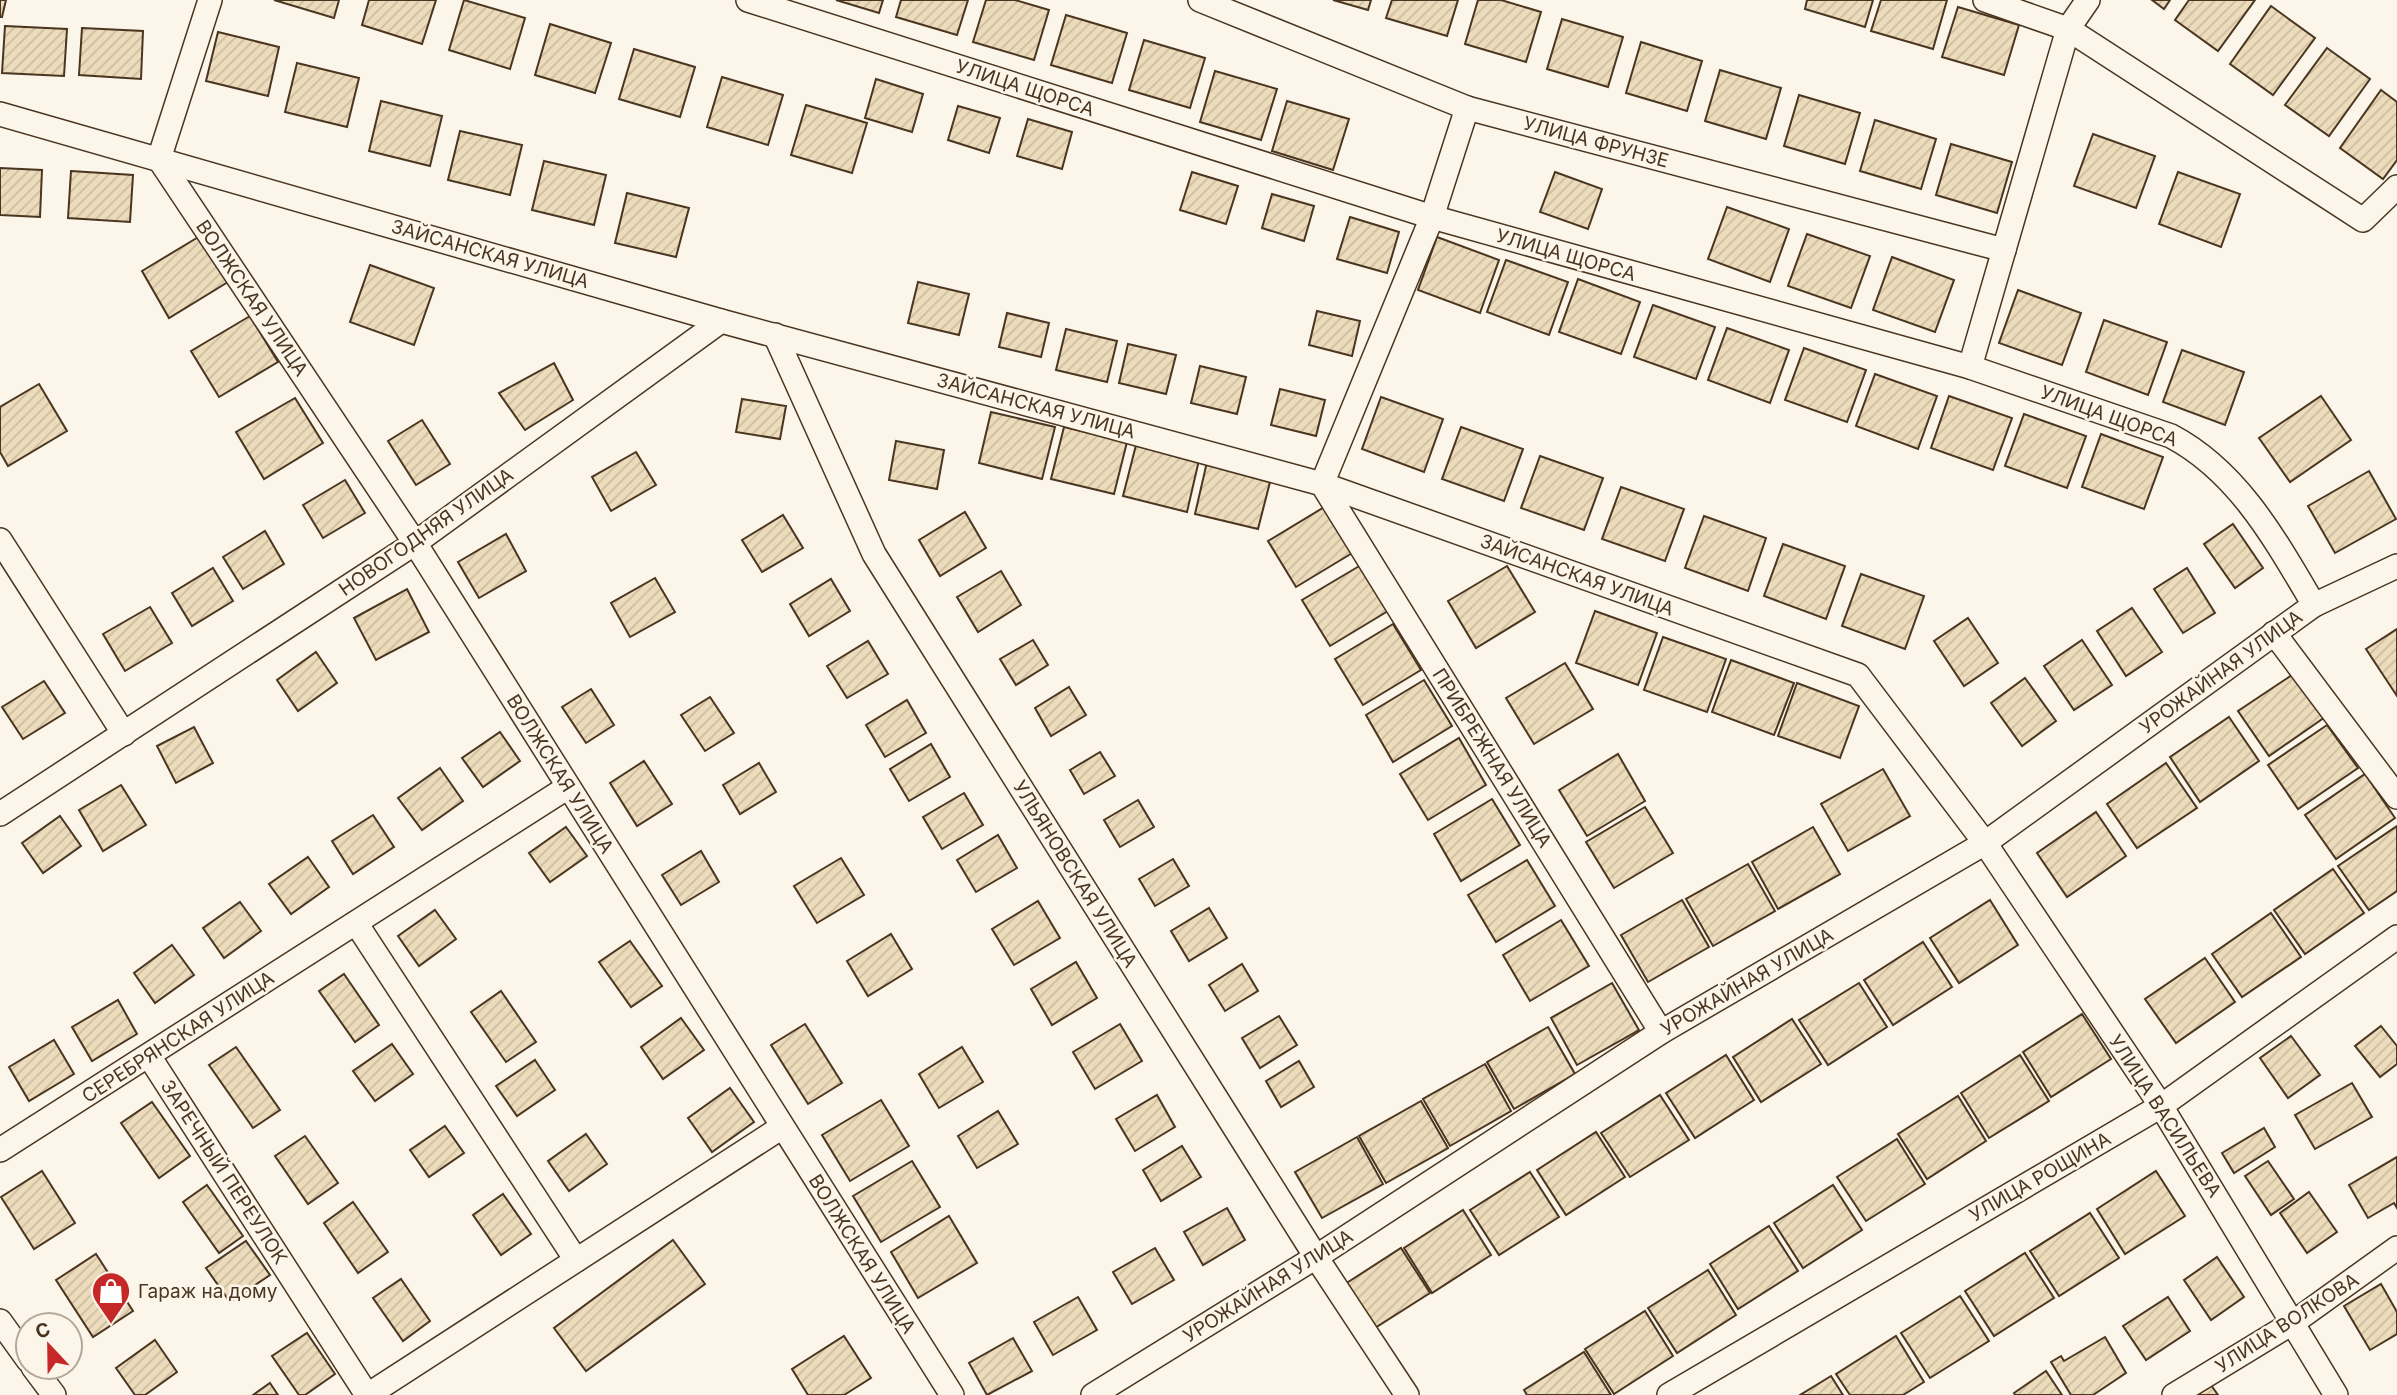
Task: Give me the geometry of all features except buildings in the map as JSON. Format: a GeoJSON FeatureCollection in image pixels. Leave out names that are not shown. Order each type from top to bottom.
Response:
{"type":"FeatureCollection","features":[{"type":"Feature","properties":{"kind":"street"},"geometry":{"type":"LineString","coordinates":[[159,159],[210,0]]}},
{"type":"Feature","properties":{"kind":"street","name":"УЛИЦА ЩОРСА"},"geometry":{"type":"LineString","coordinates":[[748,0],[1432,217],[1970,367],[2171,436],[2200,452],[2255,511],[2314,605]]}},
{"type":"Feature","properties":{"kind":"street","name":"УЛИЦА ФРУНЗЕ"},"geometry":{"type":"LineString","coordinates":[[1200,0],[1467,108],[2004,250]]}},
{"type":"Feature","properties":{"kind":"street"},"geometry":{"type":"LineString","coordinates":[[1985,0],[2068,29],[2363,220],[2397,187]]}},
{"type":"Feature","properties":{"kind":"street"},"geometry":{"type":"LineString","coordinates":[[1970,367],[2068,29],[2088,0]]}},
{"type":"Feature","properties":{"kind":"street"},"geometry":{"type":"LineString","coordinates":[[1322,484],[1432,217],[1467,108]]}},
{"type":"Feature","properties":{"kind":"street","name":"ЗАЙСАНСКАЯ УЛИЦА"},"geometry":{"type":"LineString","coordinates":[[0,114],[721,321],[1322,484],[1858,675],[1985,843]]}},
{"type":"Feature","properties":{"kind":"street","name":"ВОЛЖСКАЯ УЛИЦА"},"geometry":{"type":"LineString","coordinates":[[159,159],[415,543],[952,1395]]}},
{"type":"Feature","properties":{"kind":"street","name":"НОВОГОДНЯЯ УЛИЦА"},"geometry":{"type":"LineString","coordinates":[[0,814],[415,543],[721,321]]}},
{"type":"Feature","properties":{"kind":"street","name":"УЛЬЯНОВСКАЯ УЛИЦА"},"geometry":{"type":"LineString","coordinates":[[775,335],[874,554],[1316,1257],[1408,1395]]}},
{"type":"Feature","properties":{"kind":"street","name":"ПРИБРЕЖНАЯ УЛИЦА"},"geometry":{"type":"LineString","coordinates":[[1322,484],[1661,1032]]}},
{"type":"Feature","properties":{"kind":"street"},"geometry":{"type":"LineString","coordinates":[[0,540],[124,734]]}},
{"type":"Feature","properties":{"kind":"street","name":"УРОЖАЙНАЯ УЛИЦА"},"geometry":{"type":"LineString","coordinates":[[1093,1395],[1316,1257],[1661,1032],[1985,843],[2314,605],[2397,566]]}},
{"type":"Feature","properties":{"kind":"street"},"geometry":{"type":"LineString","coordinates":[[2274,633],[2397,797]]}},
{"type":"Feature","properties":{"kind":"street","name":"СЕРЕБРЯНСКАЯ УЛИЦА"},"geometry":{"type":"LineString","coordinates":[[0,1150],[568,787]]}},
{"type":"Feature","properties":{"kind":"street","name":"УЛИЦА ВАСИЛЬЕВА"},"geometry":{"type":"LineString","coordinates":[[1985,843],[2161,1106],[2336,1395]]}},
{"type":"Feature","properties":{"kind":"street"},"geometry":{"type":"LineString","coordinates":[[356,923],[576,1260]]}},
{"type":"Feature","properties":{"kind":"street","name":"УЛИЦА РОЩИНА"},"geometry":{"type":"LineString","coordinates":[[1669,1395],[2161,1106],[2397,937]]}},
{"type":"Feature","properties":{"kind":"street","name":"ЗАРЕЧНЫЙ ПЕРЕУЛОК"},"geometry":{"type":"LineString","coordinates":[[149,1056],[367,1395]]}},
{"type":"Feature","properties":{"kind":"street"},"geometry":{"type":"LineString","coordinates":[[367,1395],[782,1127]]}},
{"type":"Feature","properties":{"kind":"street","name":"УЛИЦА ВОЛКОВА"},"geometry":{"type":"LineString","coordinates":[[2175,1395],[2294,1322],[2397,1248]]}},
{"type":"Feature","properties":{"kind":"street"},"geometry":{"type":"LineString","coordinates":[[0,1321],[14,1340]]}},
{"type":"Feature","properties":{"kind":"place","name":"Гараж на дому"},"geometry":{"type":"Point","coordinates":[111,1325]}}]}
